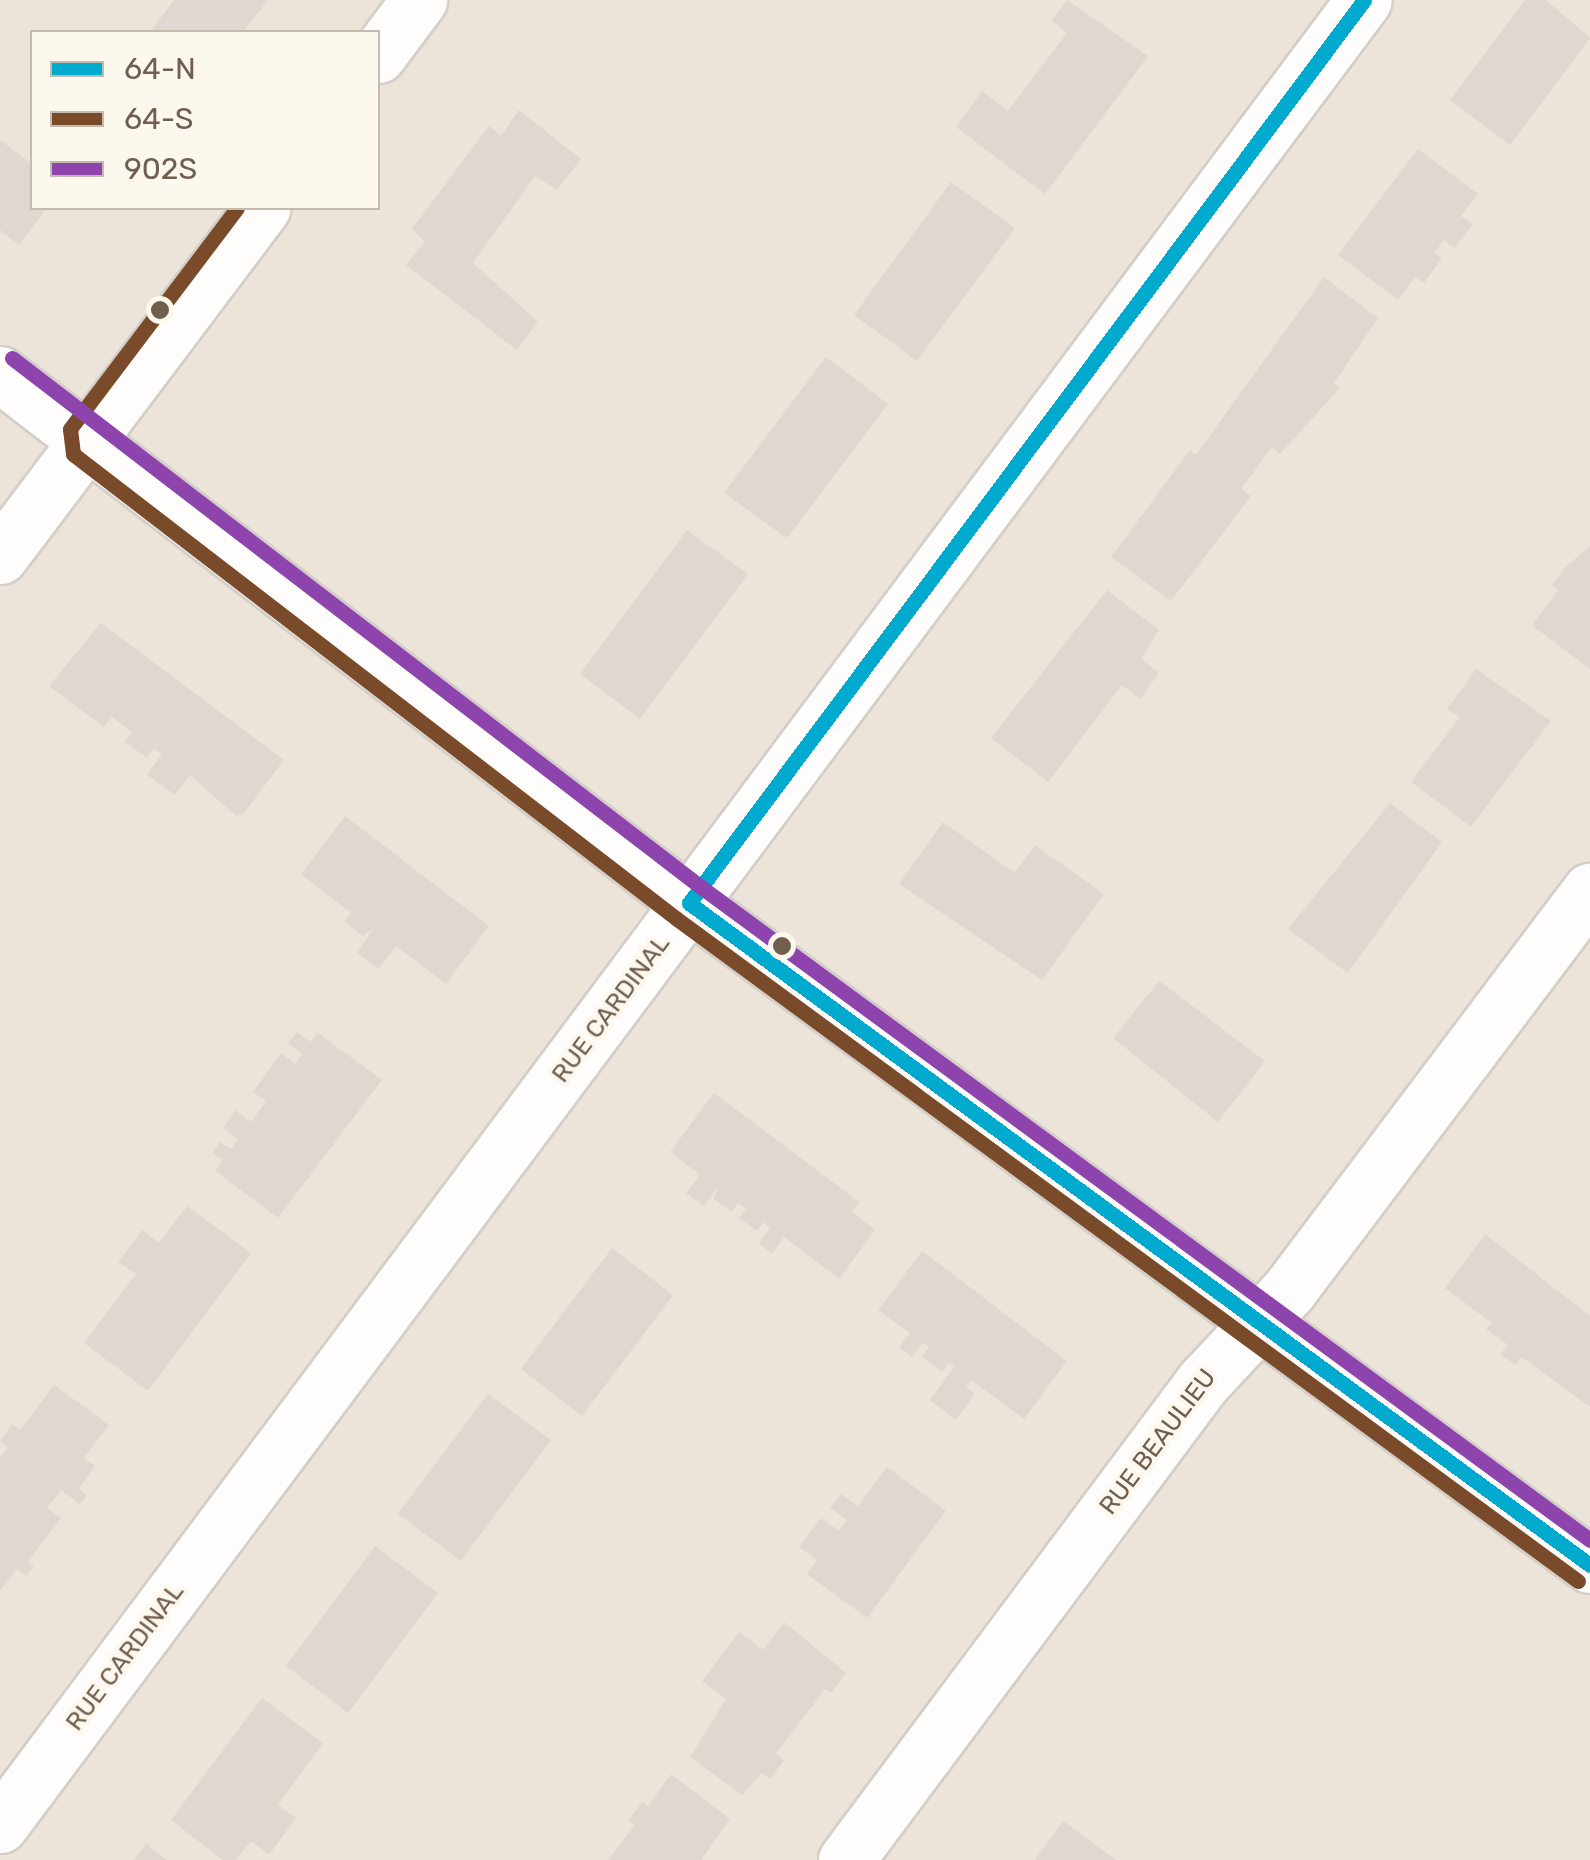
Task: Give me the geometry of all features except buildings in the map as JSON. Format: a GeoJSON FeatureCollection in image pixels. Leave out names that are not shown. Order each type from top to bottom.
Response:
{"type":"FeatureCollection","features":[{"type":"Feature","properties":{"kind":"street"},"geometry":{"type":"LineString","coordinates":[[380,51],[419,0]]}},
{"type":"Feature","properties":{"kind":"street","name":"RUE CARDINAL"},"geometry":{"type":"LineString","coordinates":[[0,1825],[1364,0]]}},
{"type":"Feature","properties":{"kind":"street"},"geometry":{"type":"LineString","coordinates":[[0,556],[260,210]]}},
{"type":"Feature","properties":{"kind":"street"},"geometry":{"type":"LineString","coordinates":[[0,374],[688,903],[1590,1565]]}},
{"type":"Feature","properties":{"kind":"street","name":"RUE BEAULIEU"},"geometry":{"type":"LineString","coordinates":[[846,1860],[1202,1382],[1258,1324],[1590,890]]}},
{"type":"Feature","properties":{"kind":"shaded area"},"geometry":{"type":"Polygon","coordinates":[[[0,0],[1590,0],[1590,1860],[0,1860],[0,0]]]}},
{"type":"Feature","properties":{"kind":"transit line","name":"64-N"},"geometry":{"type":"LineString","coordinates":[[1364,0],[689,903],[1590,1565]]}},
{"type":"Feature","properties":{"kind":"transit line","name":"64-S"},"geometry":{"type":"LineString","coordinates":[[235,210],[70,429],[73,454],[677,919],[1578,1581]]}},
{"type":"Feature","properties":{"kind":"transit line","name":"902S"},"geometry":{"type":"LineString","coordinates":[[12,358],[701,887],[1590,1540]]}}]}
